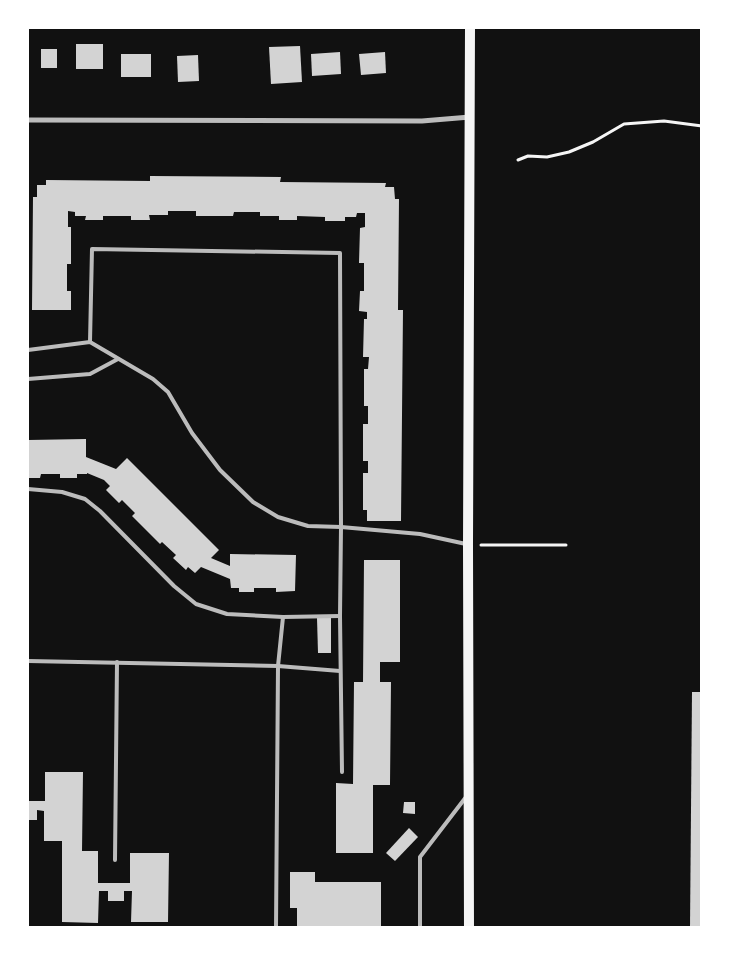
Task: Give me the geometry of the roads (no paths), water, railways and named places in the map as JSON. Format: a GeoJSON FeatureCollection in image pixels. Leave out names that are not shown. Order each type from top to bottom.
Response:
{"type":"FeatureCollection","features":[{"type":"Feature","properties":{"kind":"main road"},"geometry":{"type":"LineString","coordinates":[[469,928],[470,28]]}},
{"type":"Feature","properties":{"kind":"street"},"geometry":{"type":"LineString","coordinates":[[28,120],[422,121],[471,117]]}},
{"type":"Feature","properties":{"kind":"lane"},"geometry":{"type":"LineString","coordinates":[[90,342],[92,250],[340,253],[342,527],[340,671],[342,772]]}},
{"type":"Feature","properties":{"kind":"lane"},"geometry":{"type":"LineString","coordinates":[[28,350],[90,342],[152,379],[168,392],[192,432],[220,470],[253,502],[278,517],[308,526],[420,534],[468,545]]}},
{"type":"Feature","properties":{"kind":"lane"},"geometry":{"type":"LineString","coordinates":[[28,380],[90,374],[118,359]]}},
{"type":"Feature","properties":{"kind":"lane"},"geometry":{"type":"LineString","coordinates":[[28,489],[62,492],[85,499],[100,510],[174,586],[196,604],[227,614],[283,617],[340,616]]}},
{"type":"Feature","properties":{"kind":"lane"},"geometry":{"type":"LineString","coordinates":[[276,928],[278,666],[283,617]]}},
{"type":"Feature","properties":{"kind":"lane"},"geometry":{"type":"LineString","coordinates":[[28,661],[278,666],[340,671]]}},
{"type":"Feature","properties":{"kind":"lane"},"geometry":{"type":"LineString","coordinates":[[115,860],[117,662]]}},
{"type":"Feature","properties":{"kind":"lane"},"geometry":{"type":"LineString","coordinates":[[420,928],[420,856],[468,793]]}}]}
